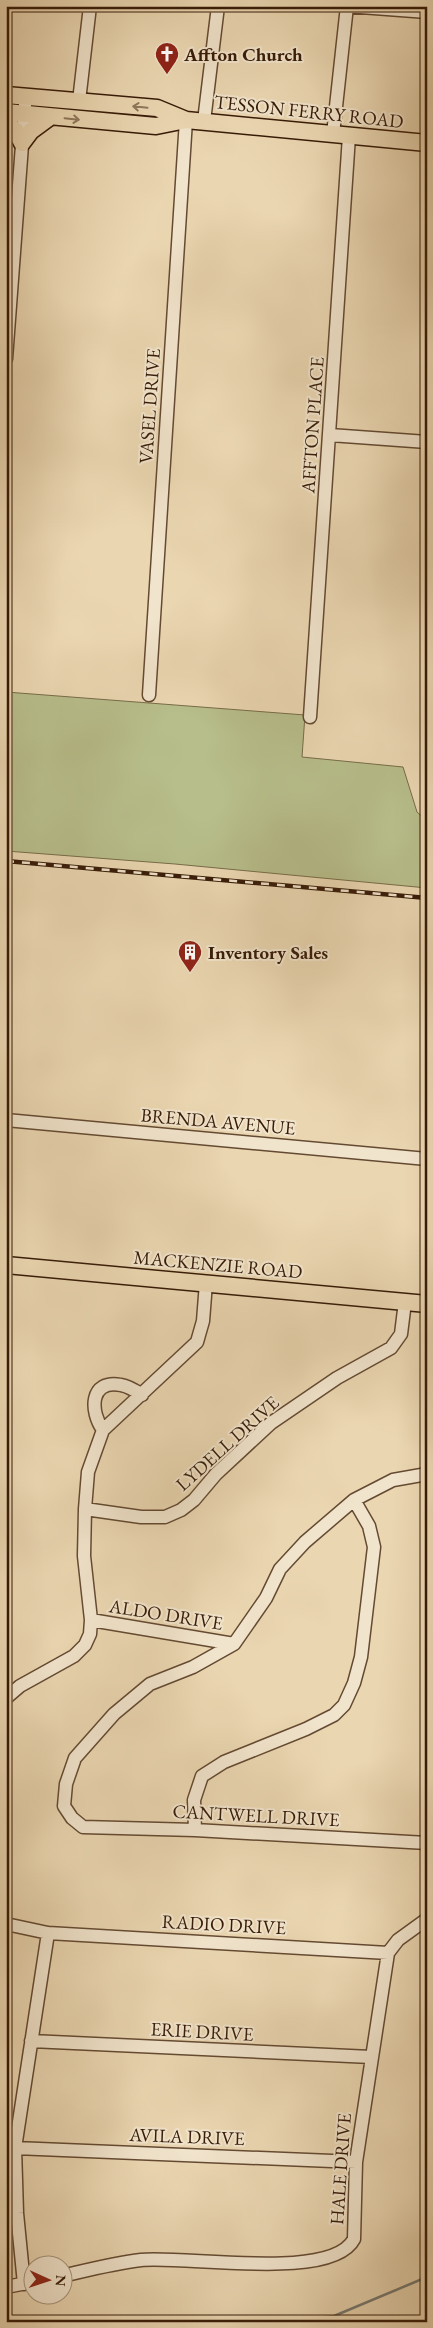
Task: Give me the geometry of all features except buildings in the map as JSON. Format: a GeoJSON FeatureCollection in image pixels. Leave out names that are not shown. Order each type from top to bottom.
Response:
{"type":"FeatureCollection","features":[{"type":"Feature","properties":{"kind":"main road","name":"TESSON FERRY ROAD"},"geometry":{"type":"LineString","coordinates":[[6,95],[157,108],[186,120]]}},
{"type":"Feature","properties":{"kind":"main road","name":"TESSON FERRY ROAD"},"geometry":{"type":"LineString","coordinates":[[6,112],[156,126],[186,120],[204,121],[427,143]]}},
{"type":"Feature","properties":{"kind":"main road"},"geometry":{"type":"LineString","coordinates":[[6,122],[16,131],[22,143],[32,131],[50,116]]}},
{"type":"Feature","properties":{"kind":"main road","name":"MACKENZIE ROAD"},"geometry":{"type":"LineString","coordinates":[[6,1265],[427,1304]]}},
{"type":"Feature","properties":{"kind":"street"},"geometry":{"type":"LineString","coordinates":[[79,101],[90,6]]}},
{"type":"Feature","properties":{"kind":"street"},"geometry":{"type":"LineString","coordinates":[[204,121],[218,6]]}},
{"type":"Feature","properties":{"kind":"street"},"geometry":{"type":"LineString","coordinates":[[347,6],[427,12]]}},
{"type":"Feature","properties":{"kind":"street","name":"AFFTON PLACE"},"geometry":{"type":"LineString","coordinates":[[310,717],[330,435],[347,6]]}},
{"type":"Feature","properties":{"kind":"street"},"geometry":{"type":"LineString","coordinates":[[6,359],[26,96]]}},
{"type":"Feature","properties":{"kind":"street","name":"VASEL DRIVE"},"geometry":{"type":"LineString","coordinates":[[149,695],[186,120]]}},
{"type":"Feature","properties":{"kind":"street"},"geometry":{"type":"LineString","coordinates":[[330,435],[427,442]]}},
{"type":"Feature","properties":{"kind":"street","name":"BRENDA AVENUE"},"geometry":{"type":"LineString","coordinates":[[6,1120],[427,1159]]}},
{"type":"Feature","properties":{"kind":"street"},"geometry":{"type":"LineString","coordinates":[[6,1698],[20,1686],[80,1651],[90,1634],[91,1620],[84,1556],[88,1472],[103,1430],[197,1342],[203,1321],[206,1283]]}},
{"type":"Feature","properties":{"kind":"street","name":"LYDELL DRIVE"},"geometry":{"type":"LineString","coordinates":[[85,1508],[141,1517],[165,1517],[181,1510],[194,1500],[216,1474],[271,1423],[337,1378],[391,1348],[401,1334],[405,1302]]}},
{"type":"Feature","properties":{"kind":"street"},"geometry":{"type":"LineString","coordinates":[[103,1430],[96,1420],[93,1408],[95,1398],[101,1388],[121,1385],[142,1395]]}},
{"type":"Feature","properties":{"kind":"street"},"geometry":{"type":"LineString","coordinates":[[234,1644],[266,1598],[280,1569],[305,1542],[354,1500],[393,1480],[427,1474]]}},
{"type":"Feature","properties":{"kind":"street"},"geometry":{"type":"LineString","coordinates":[[196,1830],[194,1800],[202,1776],[224,1762],[334,1715],[344,1705],[354,1683],[361,1657],[374,1547],[369,1526],[354,1500]]}},
{"type":"Feature","properties":{"kind":"street","name":"ALDO DRIVE"},"geometry":{"type":"LineString","coordinates":[[91,1620],[234,1644]]}},
{"type":"Feature","properties":{"kind":"street","name":"CANTWELL DRIVE"},"geometry":{"type":"LineString","coordinates":[[234,1644],[193,1667],[150,1684],[114,1714],[75,1758],[66,1784],[64,1806],[72,1818],[83,1828],[196,1830],[427,1843]]}},
{"type":"Feature","properties":{"kind":"street"},"geometry":{"type":"LineString","coordinates":[[388,1953],[398,1940],[427,1919]]}},
{"type":"Feature","properties":{"kind":"street","name":"RADIO DRIVE"},"geometry":{"type":"LineString","coordinates":[[6,1924],[48,1933],[388,1953]]}},
{"type":"Feature","properties":{"kind":"street"},"geometry":{"type":"LineString","coordinates":[[24,2256],[17,2213],[15,2148],[48,1933]]}},
{"type":"Feature","properties":{"kind":"street","name":"HALE DRIVE"},"geometry":{"type":"LineString","coordinates":[[72,2274],[142,2260],[262,2264],[309,2260],[340,2254],[350,2246],[354,2239],[356,2162],[388,1953]]}},
{"type":"Feature","properties":{"kind":"street","name":"ERIE DRIVE"},"geometry":{"type":"LineString","coordinates":[[32,2041],[371,2057]]}},
{"type":"Feature","properties":{"kind":"street","name":"AVILA DRIVE"},"geometry":{"type":"LineString","coordinates":[[15,2148],[356,2162]]}},
{"type":"Feature","properties":{"kind":"street"},"geometry":{"type":"LineString","coordinates":[[6,2287],[22,2284]]}},
{"type":"Feature","properties":{"kind":"green space"},"geometry":{"type":"Polygon","coordinates":[[[6,692],[305,715],[302,757],[403,767],[417,812],[427,821],[427,888],[175,864],[6,851],[6,692]]]}},
{"type":"Feature","properties":{"kind":"waterway"},"geometry":{"type":"LineString","coordinates":[[279,2322],[334,2316],[427,2277]]}},
{"type":"Feature","properties":{"kind":"waterway"},"geometry":{"type":"LineString","coordinates":[[130,2322],[162,2319],[217,2322]]}},
{"type":"Feature","properties":{"kind":"railway"},"geometry":{"type":"LineString","coordinates":[[6,861],[427,898]]}},
{"type":"Feature","properties":{"kind":"place","name":"Affton Church"},"geometry":{"type":"Point","coordinates":[167,75]}},
{"type":"Feature","properties":{"kind":"place","name":"Inventory Sales"},"geometry":{"type":"Point","coordinates":[190,973]}}]}
